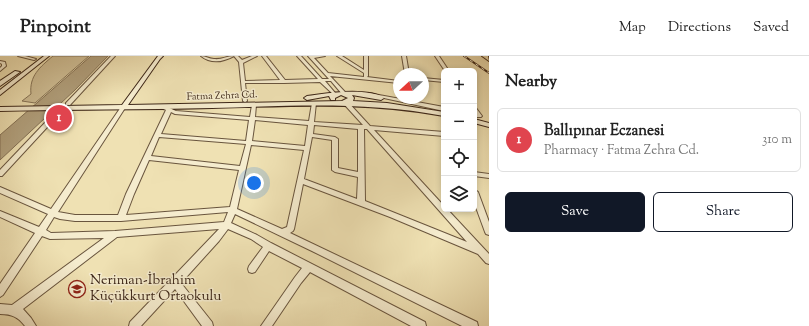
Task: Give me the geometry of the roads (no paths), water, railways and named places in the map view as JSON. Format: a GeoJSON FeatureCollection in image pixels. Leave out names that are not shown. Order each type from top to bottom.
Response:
{"type":"FeatureCollection","features":[{"type":"Feature","properties":{"kind":"main road"},"geometry":{"type":"LineString","coordinates":[[0,93],[47,56]]}},
{"type":"Feature","properties":{"kind":"main road"},"geometry":{"type":"LineString","coordinates":[[485,56],[489,57]]}},
{"type":"Feature","properties":{"kind":"main road"},"geometry":{"type":"LineString","coordinates":[[124,106],[159,57]]}},
{"type":"Feature","properties":{"kind":"main road"},"geometry":{"type":"LineString","coordinates":[[0,84],[37,58]]}},
{"type":"Feature","properties":{"kind":"main road"},"geometry":{"type":"LineString","coordinates":[[339,93],[332,97],[334,100],[345,102]]}},
{"type":"Feature","properties":{"kind":"main road","name":"Fatma Zehra Cd."},"geometry":{"type":"LineString","coordinates":[[0,104],[59,108],[124,106],[302,98],[339,93],[388,99],[441,112]]}},
{"type":"Feature","properties":{"kind":"main road","name":"Fatma Zehra Cd."},"geometry":{"type":"LineString","coordinates":[[124,106],[166,108],[345,102],[398,105],[441,112]]}},
{"type":"Feature","properties":{"kind":"main road","name":"Fatma Zehra Cd."},"geometry":{"type":"LineString","coordinates":[[0,109],[30,107]]}},
{"type":"Feature","properties":{"kind":"main road"},"geometry":{"type":"LineString","coordinates":[[477,121],[489,123]]}},
{"type":"Feature","properties":{"kind":"street"},"geometry":{"type":"LineString","coordinates":[[20,56],[37,58]]}},
{"type":"Feature","properties":{"kind":"street"},"geometry":{"type":"LineString","coordinates":[[68,104],[113,56]]}},
{"type":"Feature","properties":{"kind":"street"},"geometry":{"type":"LineString","coordinates":[[203,56],[210,62],[214,62],[232,56]]}},
{"type":"Feature","properties":{"kind":"street"},"geometry":{"type":"LineString","coordinates":[[236,56],[241,62],[245,100]]}},
{"type":"Feature","properties":{"kind":"street"},"geometry":{"type":"LineString","coordinates":[[241,62],[255,56]]}},
{"type":"Feature","properties":{"kind":"street"},"geometry":{"type":"LineString","coordinates":[[264,56],[284,82]]}},
{"type":"Feature","properties":{"kind":"street"},"geometry":{"type":"LineString","coordinates":[[300,56],[322,81],[339,93],[363,93],[393,97]]}},
{"type":"Feature","properties":{"kind":"street"},"geometry":{"type":"LineString","coordinates":[[311,57],[323,56]]}},
{"type":"Feature","properties":{"kind":"street"},"geometry":{"type":"LineString","coordinates":[[339,56],[365,72]]}},
{"type":"Feature","properties":{"kind":"street"},"geometry":{"type":"LineString","coordinates":[[366,56],[366,78]]}},
{"type":"Feature","properties":{"kind":"street"},"geometry":{"type":"LineString","coordinates":[[404,56],[407,68]]}},
{"type":"Feature","properties":{"kind":"street"},"geometry":{"type":"LineString","coordinates":[[437,56],[445,68]]}},
{"type":"Feature","properties":{"kind":"street"},"geometry":{"type":"LineString","coordinates":[[311,57],[333,80],[339,93]]}},
{"type":"Feature","properties":{"kind":"street"},"geometry":{"type":"LineString","coordinates":[[0,62],[3,68],[0,70]]}},
{"type":"Feature","properties":{"kind":"street"},"geometry":{"type":"LineString","coordinates":[[328,74],[393,81]]}},
{"type":"Feature","properties":{"kind":"street"},"geometry":{"type":"LineString","coordinates":[[243,82],[333,80]]}},
{"type":"Feature","properties":{"kind":"street"},"geometry":{"type":"LineString","coordinates":[[429,80],[441,81]]}},
{"type":"Feature","properties":{"kind":"street"},"geometry":{"type":"LineString","coordinates":[[345,102],[364,126],[441,206]]}},
{"type":"Feature","properties":{"kind":"street"},"geometry":{"type":"LineString","coordinates":[[282,233],[290,229],[302,181],[314,103]]}},
{"type":"Feature","properties":{"kind":"street"},"geometry":{"type":"LineString","coordinates":[[428,104],[441,108]]}},
{"type":"Feature","properties":{"kind":"street"},"geometry":{"type":"LineString","coordinates":[[134,326],[216,239],[227,225],[233,210],[249,142],[254,105]]}},
{"type":"Feature","properties":{"kind":"street"},"geometry":{"type":"LineString","coordinates":[[0,292],[124,106]]}},
{"type":"Feature","properties":{"kind":"street"},"geometry":{"type":"LineString","coordinates":[[0,174],[59,108]]}},
{"type":"Feature","properties":{"kind":"street"},"geometry":{"type":"LineString","coordinates":[[121,218],[158,135],[166,108],[441,134]]}},
{"type":"Feature","properties":{"kind":"street"},"geometry":{"type":"LineString","coordinates":[[361,203],[364,126]]}},
{"type":"Feature","properties":{"kind":"street"},"geometry":{"type":"LineString","coordinates":[[158,135],[308,148]]}},
{"type":"Feature","properties":{"kind":"street"},"geometry":{"type":"LineString","coordinates":[[310,135],[335,139],[334,170],[361,175]]}},
{"type":"Feature","properties":{"kind":"street"},"geometry":{"type":"LineString","coordinates":[[147,158],[243,168]]}},
{"type":"Feature","properties":{"kind":"street"},"geometry":{"type":"LineString","coordinates":[[477,174],[489,176]]}},
{"type":"Feature","properties":{"kind":"street"},"geometry":{"type":"LineString","coordinates":[[302,181],[485,252]]}},
{"type":"Feature","properties":{"kind":"street"},"geometry":{"type":"LineString","coordinates":[[0,190],[60,216],[76,218],[121,218],[208,210],[233,210],[316,248],[473,326]]}},
{"type":"Feature","properties":{"kind":"street"},"geometry":{"type":"LineString","coordinates":[[477,208],[489,232]]}},
{"type":"Feature","properties":{"kind":"street"},"geometry":{"type":"LineString","coordinates":[[447,212],[485,252],[489,260]]}},
{"type":"Feature","properties":{"kind":"street"},"geometry":{"type":"LineString","coordinates":[[0,214],[40,230],[50,236],[115,234],[227,225],[254,237],[268,246],[421,326]]}},
{"type":"Feature","properties":{"kind":"street"},"geometry":{"type":"LineString","coordinates":[[15,309],[115,234]]}},
{"type":"Feature","properties":{"kind":"street"},"geometry":{"type":"LineString","coordinates":[[252,269],[268,246]]}},
{"type":"Feature","properties":{"kind":"street"},"geometry":{"type":"LineString","coordinates":[[266,326],[298,280],[309,267]]}},
{"type":"Feature","properties":{"kind":"street"},"geometry":{"type":"LineString","coordinates":[[175,282],[208,326]]}},
{"type":"Feature","properties":{"kind":"street"},"geometry":{"type":"LineString","coordinates":[[0,309],[15,309],[23,314],[31,326]]}},
{"type":"Feature","properties":{"kind":"railway"},"geometry":{"type":"LineString","coordinates":[[464,56],[489,73]]}},
{"type":"Feature","properties":{"kind":"place","name":"Ballıpınar Eczanesi"},"geometry":{"type":"Point","coordinates":[59,118]}},
{"type":"Feature","properties":{"kind":"place","name":"Neriman-İbrahim Küçükkurt Ortaokulu"},"geometry":{"type":"Point","coordinates":[77,289]}}]}
